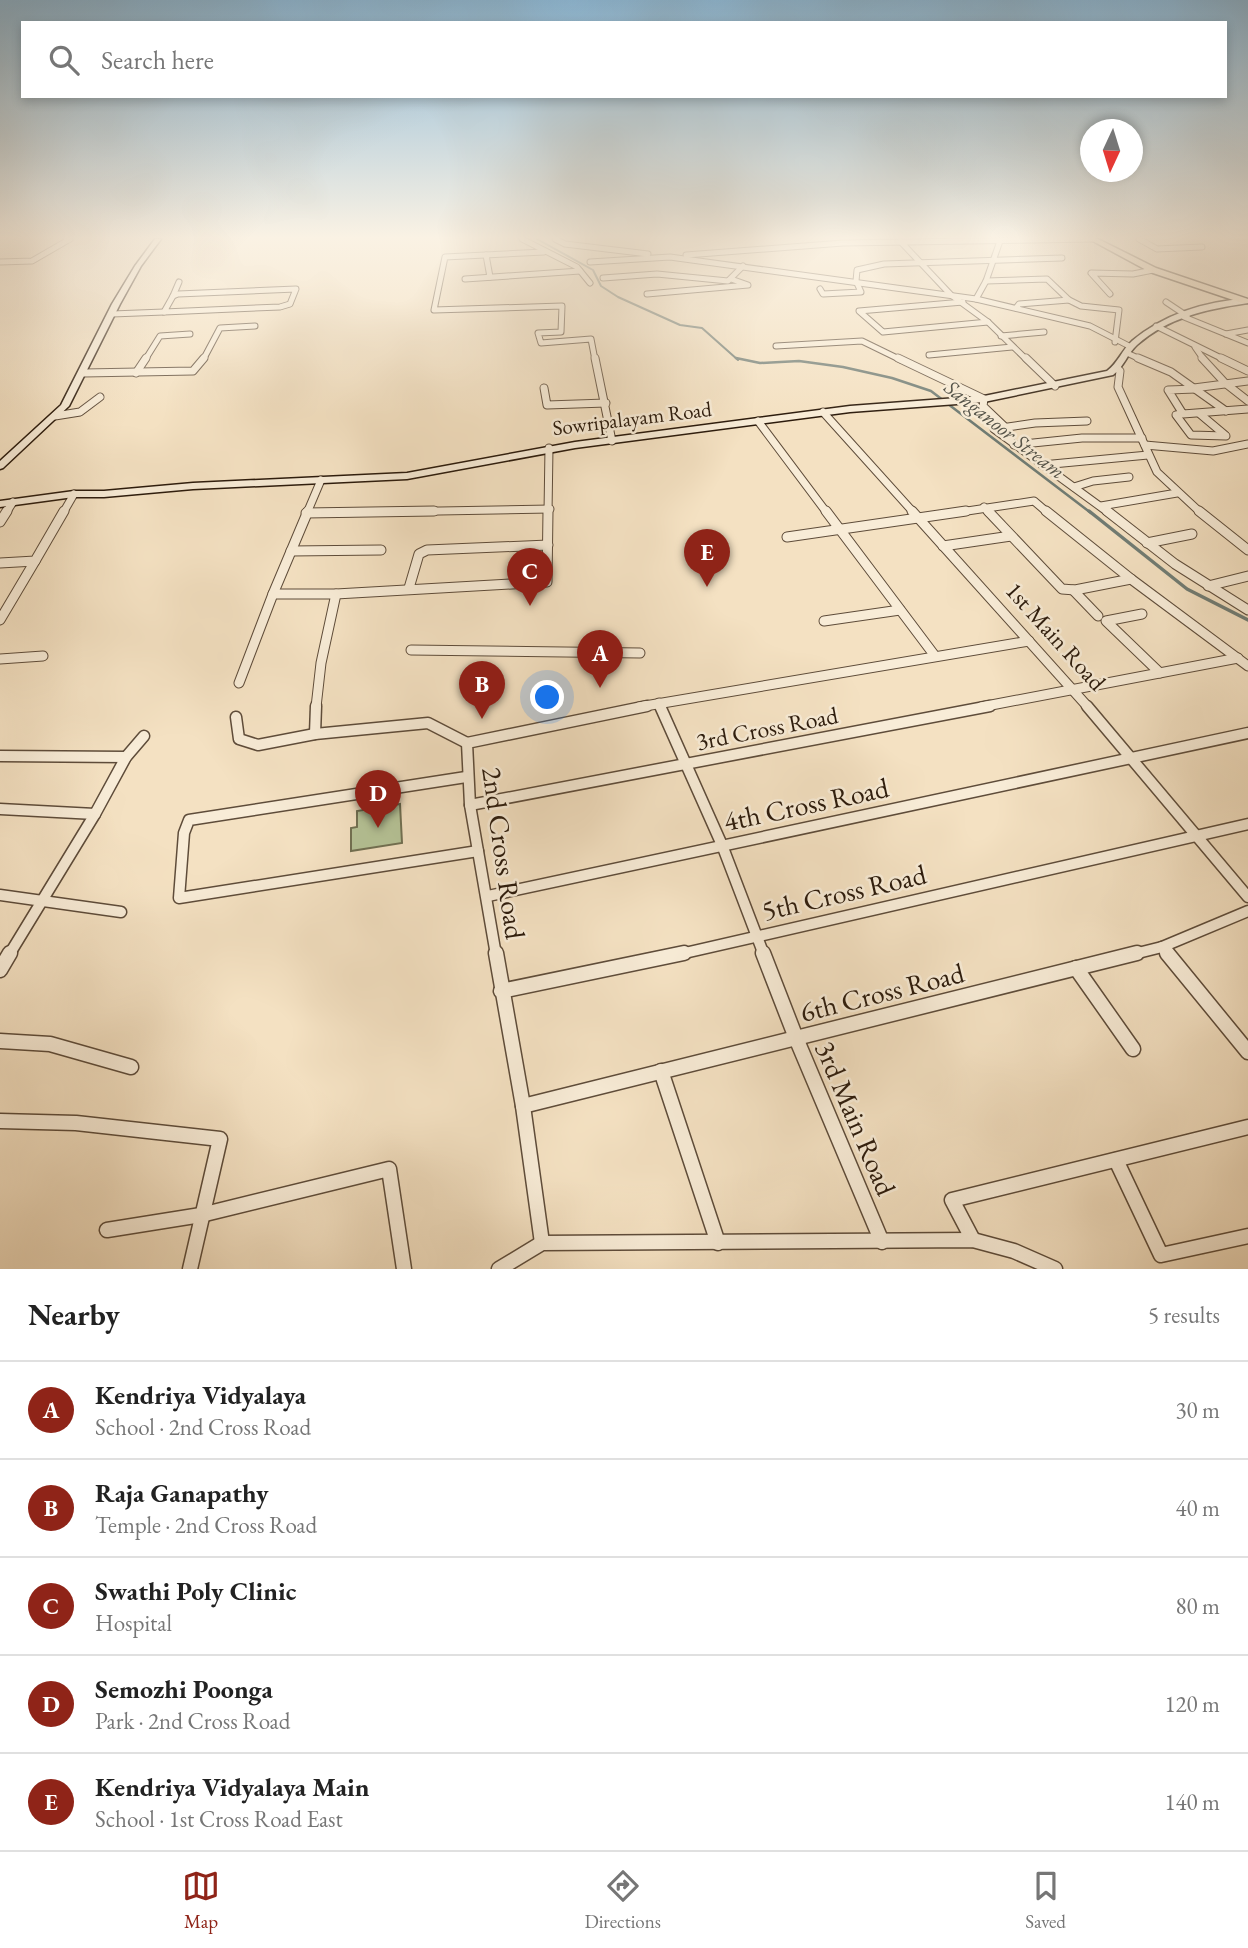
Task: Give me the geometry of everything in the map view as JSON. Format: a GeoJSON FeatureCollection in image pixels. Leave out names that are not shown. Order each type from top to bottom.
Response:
{"type":"FeatureCollection","features":[{"type":"Feature","properties":{"kind":"street"},"geometry":{"type":"LineString","coordinates":[[0,466],[65,406],[121,298]]}},
{"type":"Feature","properties":{"kind":"street"},"geometry":{"type":"LineString","coordinates":[[164,312],[172,298]]}},
{"type":"Feature","properties":{"kind":"street"},"geometry":{"type":"LineString","coordinates":[[112,314],[286,306],[293,298]]}},
{"type":"Feature","properties":{"kind":"street"},"geometry":{"type":"LineString","coordinates":[[436,298],[434,310],[562,306],[561,332],[538,333],[541,343],[591,339],[612,441]]}},
{"type":"Feature","properties":{"kind":"street"},"geometry":{"type":"LineString","coordinates":[[957,298],[988,323],[1055,386]]}},
{"type":"Feature","properties":{"kind":"street"},"geometry":{"type":"LineString","coordinates":[[971,298],[1090,326],[1104,332],[1115,342],[1171,372],[1226,411]]}},
{"type":"Feature","properties":{"kind":"street"},"geometry":{"type":"LineString","coordinates":[[1247,299],[1221,304],[1156,327],[1129,350],[1117,368],[1120,372],[1118,387],[1157,472],[1177,493],[1248,550]]}},
{"type":"Feature","properties":{"kind":"street"},"geometry":{"type":"LineString","coordinates":[[1016,308],[1019,304],[1069,300],[1081,306],[1119,310],[1115,342]]}},
{"type":"Feature","properties":{"kind":"street"},"geometry":{"type":"LineString","coordinates":[[963,302],[859,311],[883,332],[988,323]]}},
{"type":"Feature","properties":{"kind":"street"},"geometry":{"type":"LineString","coordinates":[[1166,302],[1185,316],[1248,343]]}},
{"type":"Feature","properties":{"kind":"street"},"geometry":{"type":"LineString","coordinates":[[84,373],[193,371],[198,368],[220,328],[255,326]]}},
{"type":"Feature","properties":{"kind":"street"},"geometry":{"type":"LineString","coordinates":[[1156,327],[1248,371]]}},
{"type":"Feature","properties":{"kind":"street"},"geometry":{"type":"LineString","coordinates":[[1225,334],[1248,330]]}},
{"type":"Feature","properties":{"kind":"street"},"geometry":{"type":"LineString","coordinates":[[1001,336],[1044,332]]}},
{"type":"Feature","properties":{"kind":"street"},"geometry":{"type":"LineString","coordinates":[[136,373],[160,337],[190,334]]}},
{"type":"Feature","properties":{"kind":"street"},"geometry":{"type":"LineString","coordinates":[[776,346],[862,341],[984,399],[983,406],[1004,426]]}},
{"type":"Feature","properties":{"kind":"street"},"geometry":{"type":"LineString","coordinates":[[1194,345],[1206,365],[1225,385],[1248,401]]}},
{"type":"Feature","properties":{"kind":"street"},"geometry":{"type":"LineString","coordinates":[[929,355],[1013,347]]}},
{"type":"Feature","properties":{"kind":"street","name":"Sowripalayam Road"},"geometry":{"type":"LineString","coordinates":[[0,504],[74,494],[407,476],[549,449],[822,412],[984,399],[1098,376],[1117,368]]}},
{"type":"Feature","properties":{"kind":"street"},"geometry":{"type":"LineString","coordinates":[[1182,414],[1168,390],[1248,381]]}},
{"type":"Feature","properties":{"kind":"street"},"geometry":{"type":"LineString","coordinates":[[544,388],[547,405],[606,404]]}},
{"type":"Feature","properties":{"kind":"street"},"geometry":{"type":"LineString","coordinates":[[55,416],[80,412],[100,397]]}},
{"type":"Feature","properties":{"kind":"street"},"geometry":{"type":"LineString","coordinates":[[1226,436],[1191,435],[1176,415],[1248,409]]}},
{"type":"Feature","properties":{"kind":"street","name":"1st Main Road"},"geometry":{"type":"LineString","coordinates":[[822,412],[1073,689],[1248,897]]}},
{"type":"Feature","properties":{"kind":"street"},"geometry":{"type":"LineString","coordinates":[[1200,414],[1237,446]]}},
{"type":"Feature","properties":{"kind":"street"},"geometry":{"type":"LineString","coordinates":[[758,421],[935,656]]}},
{"type":"Feature","properties":{"kind":"street"},"geometry":{"type":"LineString","coordinates":[[1087,421],[1004,426],[994,429],[1101,506],[1147,543],[1208,586],[1248,610]]}},
{"type":"Feature","properties":{"kind":"street"},"geometry":{"type":"LineString","coordinates":[[1014,445],[1083,438],[1213,451],[1248,444]]}},
{"type":"Feature","properties":{"kind":"street"},"geometry":{"type":"LineString","coordinates":[[272,594],[337,594],[547,582],[549,449]]}},
{"type":"Feature","properties":{"kind":"street"},"geometry":{"type":"LineString","coordinates":[[1042,465],[1148,455]]}},
{"type":"Feature","properties":{"kind":"street"},"geometry":{"type":"LineString","coordinates":[[1074,487],[1093,481],[1129,477]]}},
{"type":"Feature","properties":{"kind":"street"},"geometry":{"type":"LineString","coordinates":[[239,683],[272,594],[321,480]]}},
{"type":"Feature","properties":{"kind":"street"},"geometry":{"type":"LineString","coordinates":[[1101,506],[1177,493]]}},
{"type":"Feature","properties":{"kind":"street"},"geometry":{"type":"LineString","coordinates":[[0,620],[74,494]]}},
{"type":"Feature","properties":{"kind":"street"},"geometry":{"type":"LineString","coordinates":[[787,537],[1034,501],[1130,579],[1248,666]]}},
{"type":"Feature","properties":{"kind":"street"},"geometry":{"type":"LineString","coordinates":[[0,522],[13,502]]}},
{"type":"Feature","properties":{"kind":"street"},"geometry":{"type":"LineString","coordinates":[[984,508],[1062,589],[1073,590],[1130,579]]}},
{"type":"Feature","properties":{"kind":"street"},"geometry":{"type":"LineString","coordinates":[[306,513],[550,509]]}},
{"type":"Feature","properties":{"kind":"street"},"geometry":{"type":"LineString","coordinates":[[1147,543],[1192,534]]}},
{"type":"Feature","properties":{"kind":"street"},"geometry":{"type":"LineString","coordinates":[[943,546],[1011,536]]}},
{"type":"Feature","properties":{"kind":"street"},"geometry":{"type":"LineString","coordinates":[[409,588],[419,554],[427,550],[548,545]]}},
{"type":"Feature","properties":{"kind":"street"},"geometry":{"type":"LineString","coordinates":[[291,551],[381,550]]}},
{"type":"Feature","properties":{"kind":"street"},"geometry":{"type":"LineString","coordinates":[[0,563],[35,561]]}},
{"type":"Feature","properties":{"kind":"street"},"geometry":{"type":"LineString","coordinates":[[1208,586],[1248,576]]}},
{"type":"Feature","properties":{"kind":"street"},"geometry":{"type":"LineString","coordinates":[[1073,590],[1098,615]]}},
{"type":"Feature","properties":{"kind":"street"},"geometry":{"type":"LineString","coordinates":[[315,734],[314,705],[322,651],[337,594]]}},
{"type":"Feature","properties":{"kind":"street"},"geometry":{"type":"LineString","coordinates":[[824,621],[900,610]]}},
{"type":"Feature","properties":{"kind":"street"},"geometry":{"type":"LineString","coordinates":[[1142,614],[1106,621],[1160,673]]}},
{"type":"Feature","properties":{"kind":"street","name":"2nd Cross Road"},"geometry":{"type":"LineString","coordinates":[[542,1243],[523,1106],[470,806],[467,743],[659,703],[1029,640]]}},
{"type":"Feature","properties":{"kind":"street"},"geometry":{"type":"LineString","coordinates":[[411,650],[639,653]]}},
{"type":"Feature","properties":{"kind":"street"},"geometry":{"type":"LineString","coordinates":[[0,659],[43,656]]}},
{"type":"Feature","properties":{"kind":"street","name":"3rd Cross Road"},"geometry":{"type":"LineString","coordinates":[[470,806],[1238,658]]}},
{"type":"Feature","properties":{"kind":"street","name":"3rd Main Road"},"geometry":{"type":"LineString","coordinates":[[659,703],[722,845],[796,1038],[882,1242]]}},
{"type":"Feature","properties":{"kind":"street"},"geometry":{"type":"LineString","coordinates":[[236,717],[239,739],[258,745],[315,734],[428,723],[467,743]]}},
{"type":"Feature","properties":{"kind":"street","name":"4th Cross Road"},"geometry":{"type":"LineString","coordinates":[[488,897],[1248,733]]}},
{"type":"Feature","properties":{"kind":"street"},"geometry":{"type":"LineString","coordinates":[[0,970],[43,902],[126,757],[144,736]]}},
{"type":"Feature","properties":{"kind":"street"},"geometry":{"type":"LineString","coordinates":[[0,755],[126,757]]}},
{"type":"Feature","properties":{"kind":"street"},"geometry":{"type":"LineString","coordinates":[[467,777],[189,820],[184,833],[179,898],[478,851]]}},
{"type":"Feature","properties":{"kind":"street"},"geometry":{"type":"LineString","coordinates":[[0,809],[95,814]]}},
{"type":"Feature","properties":{"kind":"street","name":"5th Cross Road"},"geometry":{"type":"LineString","coordinates":[[501,991],[757,938],[1248,824]]}},
{"type":"Feature","properties":{"kind":"street"},"geometry":{"type":"LineString","coordinates":[[0,895],[121,912]]}},
{"type":"Feature","properties":{"kind":"street","name":"6th Cross Road"},"geometry":{"type":"LineString","coordinates":[[523,1106],[1162,947],[1248,912]]}},
{"type":"Feature","properties":{"kind":"street"},"geometry":{"type":"LineString","coordinates":[[1162,947],[1248,1052]]}},
{"type":"Feature","properties":{"kind":"street"},"geometry":{"type":"LineString","coordinates":[[1076,968],[1133,1049]]}},
{"type":"Feature","properties":{"kind":"street"},"geometry":{"type":"LineString","coordinates":[[0,1041],[24,1040],[77,1051],[131,1067]]}},
{"type":"Feature","properties":{"kind":"street"},"geometry":{"type":"LineString","coordinates":[[661,1071],[718,1242]]}},
{"type":"Feature","properties":{"kind":"street"},"geometry":{"type":"LineString","coordinates":[[0,1121],[76,1123],[220,1139],[190,1269]]}},
{"type":"Feature","properties":{"kind":"street"},"geometry":{"type":"LineString","coordinates":[[973,1240],[952,1200],[1248,1127]]}},
{"type":"Feature","properties":{"kind":"street"},"geometry":{"type":"LineString","coordinates":[[1116,1160],[1161,1255],[1248,1236]]}},
{"type":"Feature","properties":{"kind":"street"},"geometry":{"type":"LineString","coordinates":[[107,1230],[201,1215],[389,1169],[404,1269]]}},
{"type":"Feature","properties":{"kind":"street"},"geometry":{"type":"LineString","coordinates":[[499,1269],[542,1243],[973,1240],[1014,1251],[1055,1269]]}},
{"type":"Feature","properties":{"kind":"green space"},"geometry":{"type":"Polygon","coordinates":[[[400,804],[402,843],[351,851],[351,828],[357,827],[357,811],[400,804]]]}},
{"type":"Feature","properties":{"kind":"waterway","name":"Sanganoor Stream"},"geometry":{"type":"LineString","coordinates":[[621,298],[680,325],[702,328],[738,360]]}},
{"type":"Feature","properties":{"kind":"waterway","name":"Sanganoor Stream"},"geometry":{"type":"LineString","coordinates":[[736,358],[760,363],[799,361],[843,367],[892,378],[931,391],[1091,513]]}},
{"type":"Feature","properties":{"kind":"waterway","name":"Sanganoor Stream"},"geometry":{"type":"LineString","coordinates":[[1089,511],[1187,589],[1248,620]]}},
{"type":"Feature","properties":{"kind":"place","name":"Kendriya Vidyalaya Main"},"geometry":{"type":"Point","coordinates":[707,587]}},
{"type":"Feature","properties":{"kind":"place","name":"Swathi Poly Clinic"},"geometry":{"type":"Point","coordinates":[530,606]}},
{"type":"Feature","properties":{"kind":"place","name":"Kendriya Vidyalaya"},"geometry":{"type":"Point","coordinates":[600,688]}},
{"type":"Feature","properties":{"kind":"place","name":"Raja Ganapathy"},"geometry":{"type":"Point","coordinates":[482,719]}},
{"type":"Feature","properties":{"kind":"place","name":"Semozhi Poonga"},"geometry":{"type":"Point","coordinates":[378,828]}}]}
